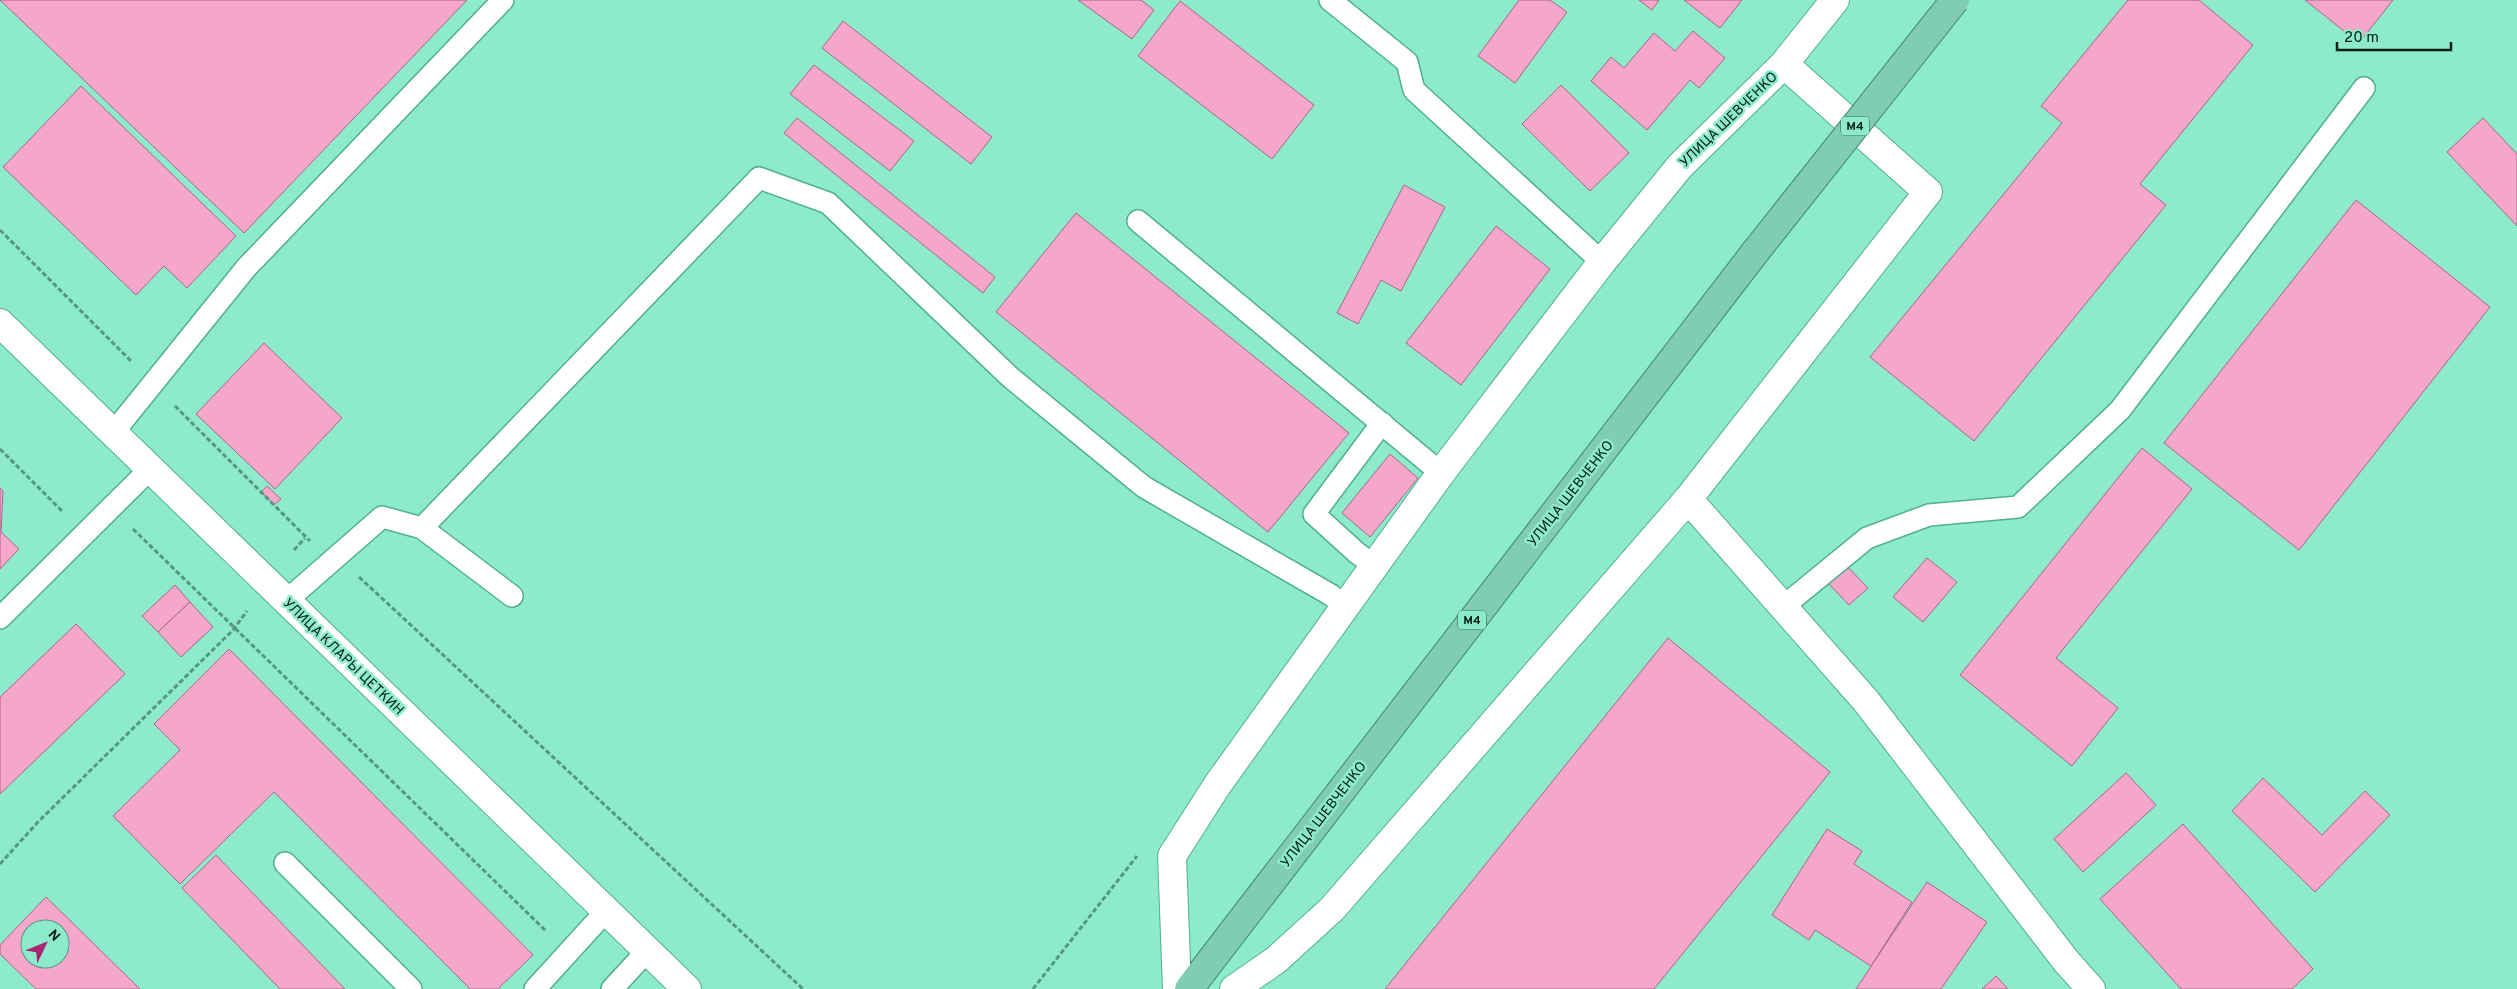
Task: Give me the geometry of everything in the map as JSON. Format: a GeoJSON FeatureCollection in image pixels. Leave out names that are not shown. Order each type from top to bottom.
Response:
{"type":"FeatureCollection","features":[{"type":"Feature","properties":{"kind":"highway","name":"УЛИЦА ШЕВЧЕНКО"},"geometry":{"type":"LineString","coordinates":[[1189,989],[1756,251],[1955,0]]}},
{"type":"Feature","properties":{"kind":"street","name":"УЛИЦА ШЕВЧЕНКО"},"geometry":{"type":"LineString","coordinates":[[1178,989],[1172,856],[1218,784],[1441,473],[1602,262],[1680,166],[1784,64],[1835,0]]}},
{"type":"Feature","properties":{"kind":"street"},"geometry":{"type":"LineString","coordinates":[[1234,989],[1276,960],[1332,909],[1688,499],[1928,192],[1784,64]]}},
{"type":"Feature","properties":{"kind":"street","name":"УЛИЦА КЛАРЫ ЦЕТКИН"},"geometry":{"type":"LineString","coordinates":[[0,324],[687,989]]}},
{"type":"Feature","properties":{"kind":"street"},"geometry":{"type":"LineString","coordinates":[[1688,499],[1866,701],[2066,961],[2091,989]]}},
{"type":"Feature","properties":{"kind":"lane"},"geometry":{"type":"LineString","coordinates":[[113,433],[246,268],[503,0]]}},
{"type":"Feature","properties":{"kind":"lane"},"geometry":{"type":"LineString","coordinates":[[1330,0],[1407,62],[1414,90],[1602,262]]}},
{"type":"Feature","properties":{"kind":"lane"},"geometry":{"type":"LineString","coordinates":[[1784,606],[1867,538],[1929,515],[2018,507],[2120,410],[2364,88]]}},
{"type":"Feature","properties":{"kind":"lane"},"geometry":{"type":"LineString","coordinates":[[422,528],[759,178],[828,203],[1010,377],[1144,488],[1331,595],[1345,607]]}},
{"type":"Feature","properties":{"kind":"lane"},"geometry":{"type":"LineString","coordinates":[[1138,221],[1441,473]]}},
{"type":"Feature","properties":{"kind":"lane"},"geometry":{"type":"LineString","coordinates":[[1375,566],[1357,553],[1314,514],[1382,423]]}},
{"type":"Feature","properties":{"kind":"lane"},"geometry":{"type":"LineString","coordinates":[[0,618],[150,469]]}},
{"type":"Feature","properties":{"kind":"lane"},"geometry":{"type":"LineString","coordinates":[[276,592],[336,555],[382,516],[422,528],[512,596]]}},
{"type":"Feature","properties":{"kind":"lane"},"geometry":{"type":"LineString","coordinates":[[286,863],[411,989]]}},
{"type":"Feature","properties":{"kind":"lane"},"geometry":{"type":"LineString","coordinates":[[535,989],[607,910]]}},
{"type":"Feature","properties":{"kind":"lane"},"geometry":{"type":"LineString","coordinates":[[612,989],[648,950]]}},
{"type":"Feature","properties":{"kind":"path"},"geometry":{"type":"LineString","coordinates":[[0,230],[305,538],[336,555],[803,989]]}},
{"type":"Feature","properties":{"kind":"path"},"geometry":{"type":"LineString","coordinates":[[0,449],[85,533]]}},
{"type":"Feature","properties":{"kind":"path"},"geometry":{"type":"LineString","coordinates":[[111,508],[233,630],[569,953]]}},
{"type":"Feature","properties":{"kind":"path"},"geometry":{"type":"LineString","coordinates":[[0,864],[38,822],[233,630],[276,592],[305,538]]}},
{"type":"Feature","properties":{"kind":"building"},"geometry":{"type":"Polygon","coordinates":[[[0,0],[467,0],[244,233],[0,0]]]}},
{"type":"Feature","properties":{"kind":"building"},"geometry":{"type":"Polygon","coordinates":[[[1078,0],[1141,0],[1154,10],[1132,39],[1078,0]]]}},
{"type":"Feature","properties":{"kind":"building"},"geometry":{"type":"Polygon","coordinates":[[[1519,0],[1550,0],[1567,12],[1515,83],[1478,56],[1519,0]]]}},
{"type":"Feature","properties":{"kind":"building"},"geometry":{"type":"Polygon","coordinates":[[[1639,0],[1659,0],[1652,10],[1639,0]]]}},
{"type":"Feature","properties":{"kind":"building"},"geometry":{"type":"Polygon","coordinates":[[[1684,0],[1742,0],[1720,28],[1684,0]]]}},
{"type":"Feature","properties":{"kind":"building"},"geometry":{"type":"Polygon","coordinates":[[[2128,0],[2199,0],[2253,45],[2140,184],[2166,205],[1974,441],[1870,357],[2062,123],[2041,106],[2128,0]]]}},
{"type":"Feature","properties":{"kind":"building"},"geometry":{"type":"Polygon","coordinates":[[[2305,0],[2393,0],[2359,43],[2305,0]]]}},
{"type":"Feature","properties":{"kind":"building"},"geometry":{"type":"Polygon","coordinates":[[[1180,1],[1314,105],[1272,159],[1138,56],[1180,1]]]}},
{"type":"Feature","properties":{"kind":"building"},"geometry":{"type":"Polygon","coordinates":[[[843,21],[992,137],[971,164],[822,48],[843,21]]]}},
{"type":"Feature","properties":{"kind":"building"},"geometry":{"type":"Polygon","coordinates":[[[1693,31],[1725,58],[1699,88],[1690,80],[1647,130],[1591,81],[1611,57],[1624,68],[1654,33],[1675,51],[1693,31]]]}},
{"type":"Feature","properties":{"kind":"building"},"geometry":{"type":"Polygon","coordinates":[[[814,65],[914,141],[890,171],[790,94],[814,65]]]}},
{"type":"Feature","properties":{"kind":"building"},"geometry":{"type":"Polygon","coordinates":[[[1561,85],[1629,153],[1590,191],[1522,124],[1561,85]]]}},
{"type":"Feature","properties":{"kind":"building"},"geometry":{"type":"Polygon","coordinates":[[[81,86],[236,236],[187,288],[164,266],[136,295],[3,167],[81,86]]]}},
{"type":"Feature","properties":{"kind":"building"},"geometry":{"type":"Polygon","coordinates":[[[797,118],[995,277],[983,293],[784,133],[797,118]]]}},
{"type":"Feature","properties":{"kind":"building"},"geometry":{"type":"Polygon","coordinates":[[[2483,118],[2517,154],[2517,226],[2447,152],[2483,118]]]}},
{"type":"Feature","properties":{"kind":"building"},"geometry":{"type":"Polygon","coordinates":[[[1404,185],[1445,207],[1401,291],[1381,280],[1358,324],[1337,313],[1404,185]]]}},
{"type":"Feature","properties":{"kind":"building"},"geometry":{"type":"Polygon","coordinates":[[[2356,200],[2490,307],[2299,550],[2164,443],[2356,200]]]}},
{"type":"Feature","properties":{"kind":"building"},"geometry":{"type":"Polygon","coordinates":[[[1076,213],[1349,433],[1268,532],[996,312],[1076,213]]]}},
{"type":"Feature","properties":{"kind":"building"},"geometry":{"type":"Polygon","coordinates":[[[1496,226],[1550,269],[1461,385],[1406,343],[1496,226]]]}},
{"type":"Feature","properties":{"kind":"building"},"geometry":{"type":"Polygon","coordinates":[[[264,343],[342,418],[275,489],[196,414],[264,343]]]}},
{"type":"Feature","properties":{"kind":"building"},"geometry":{"type":"Polygon","coordinates":[[[2142,448],[2192,489],[2056,658],[2118,708],[2072,766],[1960,675],[2142,448]]]}},
{"type":"Feature","properties":{"kind":"building"},"geometry":{"type":"Polygon","coordinates":[[[1390,454],[1418,478],[1370,537],[1342,513],[1390,454]]]}},
{"type":"Feature","properties":{"kind":"building"},"geometry":{"type":"Polygon","coordinates":[[[267,486],[281,499],[274,505],[261,492],[267,486]]]}},
{"type":"Feature","properties":{"kind":"building"},"geometry":{"type":"Polygon","coordinates":[[[0,488],[3,491],[1,532],[19,549],[0,569],[0,488]]]}},
{"type":"Feature","properties":{"kind":"building"},"geometry":{"type":"Polygon","coordinates":[[[1927,558],[1957,582],[1923,622],[1893,597],[1927,558]]]}},
{"type":"Feature","properties":{"kind":"building"},"geometry":{"type":"Polygon","coordinates":[[[1845,564],[1868,588],[1849,605],[1826,581],[1845,564]]]}},
{"type":"Feature","properties":{"kind":"building"},"geometry":{"type":"Polygon","coordinates":[[[175,585],[190,602],[158,632],[142,616],[175,585]]]}},
{"type":"Feature","properties":{"kind":"building"},"geometry":{"type":"Polygon","coordinates":[[[190,602],[213,627],[181,657],[158,632],[190,602]]]}},
{"type":"Feature","properties":{"kind":"building"},"geometry":{"type":"Polygon","coordinates":[[[76,624],[125,674],[0,794],[0,697],[76,624]]]}},
{"type":"Feature","properties":{"kind":"building"},"geometry":{"type":"Polygon","coordinates":[[[1668,638],[1830,772],[1654,989],[1385,989],[1668,638]]]}},
{"type":"Feature","properties":{"kind":"building"},"geometry":{"type":"Polygon","coordinates":[[[229,649],[533,955],[498,989],[470,989],[274,792],[180,884],[113,816],[180,750],[154,724],[229,649]]]}},
{"type":"Feature","properties":{"kind":"building"},"geometry":{"type":"Polygon","coordinates":[[[2126,773],[2156,805],[2083,872],[2054,839],[2126,773]]]}},
{"type":"Feature","properties":{"kind":"building"},"geometry":{"type":"Polygon","coordinates":[[[2263,778],[2322,835],[2365,791],[2390,815],[2315,892],[2232,811],[2263,778]]]}},
{"type":"Feature","properties":{"kind":"building"},"geometry":{"type":"Polygon","coordinates":[[[2183,824],[2313,969],[2292,989],[2181,989],[2100,899],[2183,824]]]}},
{"type":"Feature","properties":{"kind":"building"},"geometry":{"type":"Polygon","coordinates":[[[1827,829],[1862,851],[1854,864],[1912,902],[1871,966],[1815,930],[1809,940],[1772,915],[1827,829]]]}},
{"type":"Feature","properties":{"kind":"building"},"geometry":{"type":"Polygon","coordinates":[[[216,855],[345,989],[280,989],[182,888],[216,855]]]}},
{"type":"Feature","properties":{"kind":"building"},"geometry":{"type":"Polygon","coordinates":[[[1927,882],[1987,922],[1941,989],[1856,989],[1927,882]]]}},
{"type":"Feature","properties":{"kind":"building"},"geometry":{"type":"Polygon","coordinates":[[[46,897],[68,919],[25,919],[46,897]]]}},
{"type":"Feature","properties":{"kind":"building"},"geometry":{"type":"Polygon","coordinates":[[[70,920],[140,989],[36,989],[0,954],[0,945],[20,924],[20,969],[70,969],[70,920]]]}},
{"type":"Feature","properties":{"kind":"building"},"geometry":{"type":"Polygon","coordinates":[[[1996,976],[2008,989],[1982,989],[1996,976]]]}}]}
